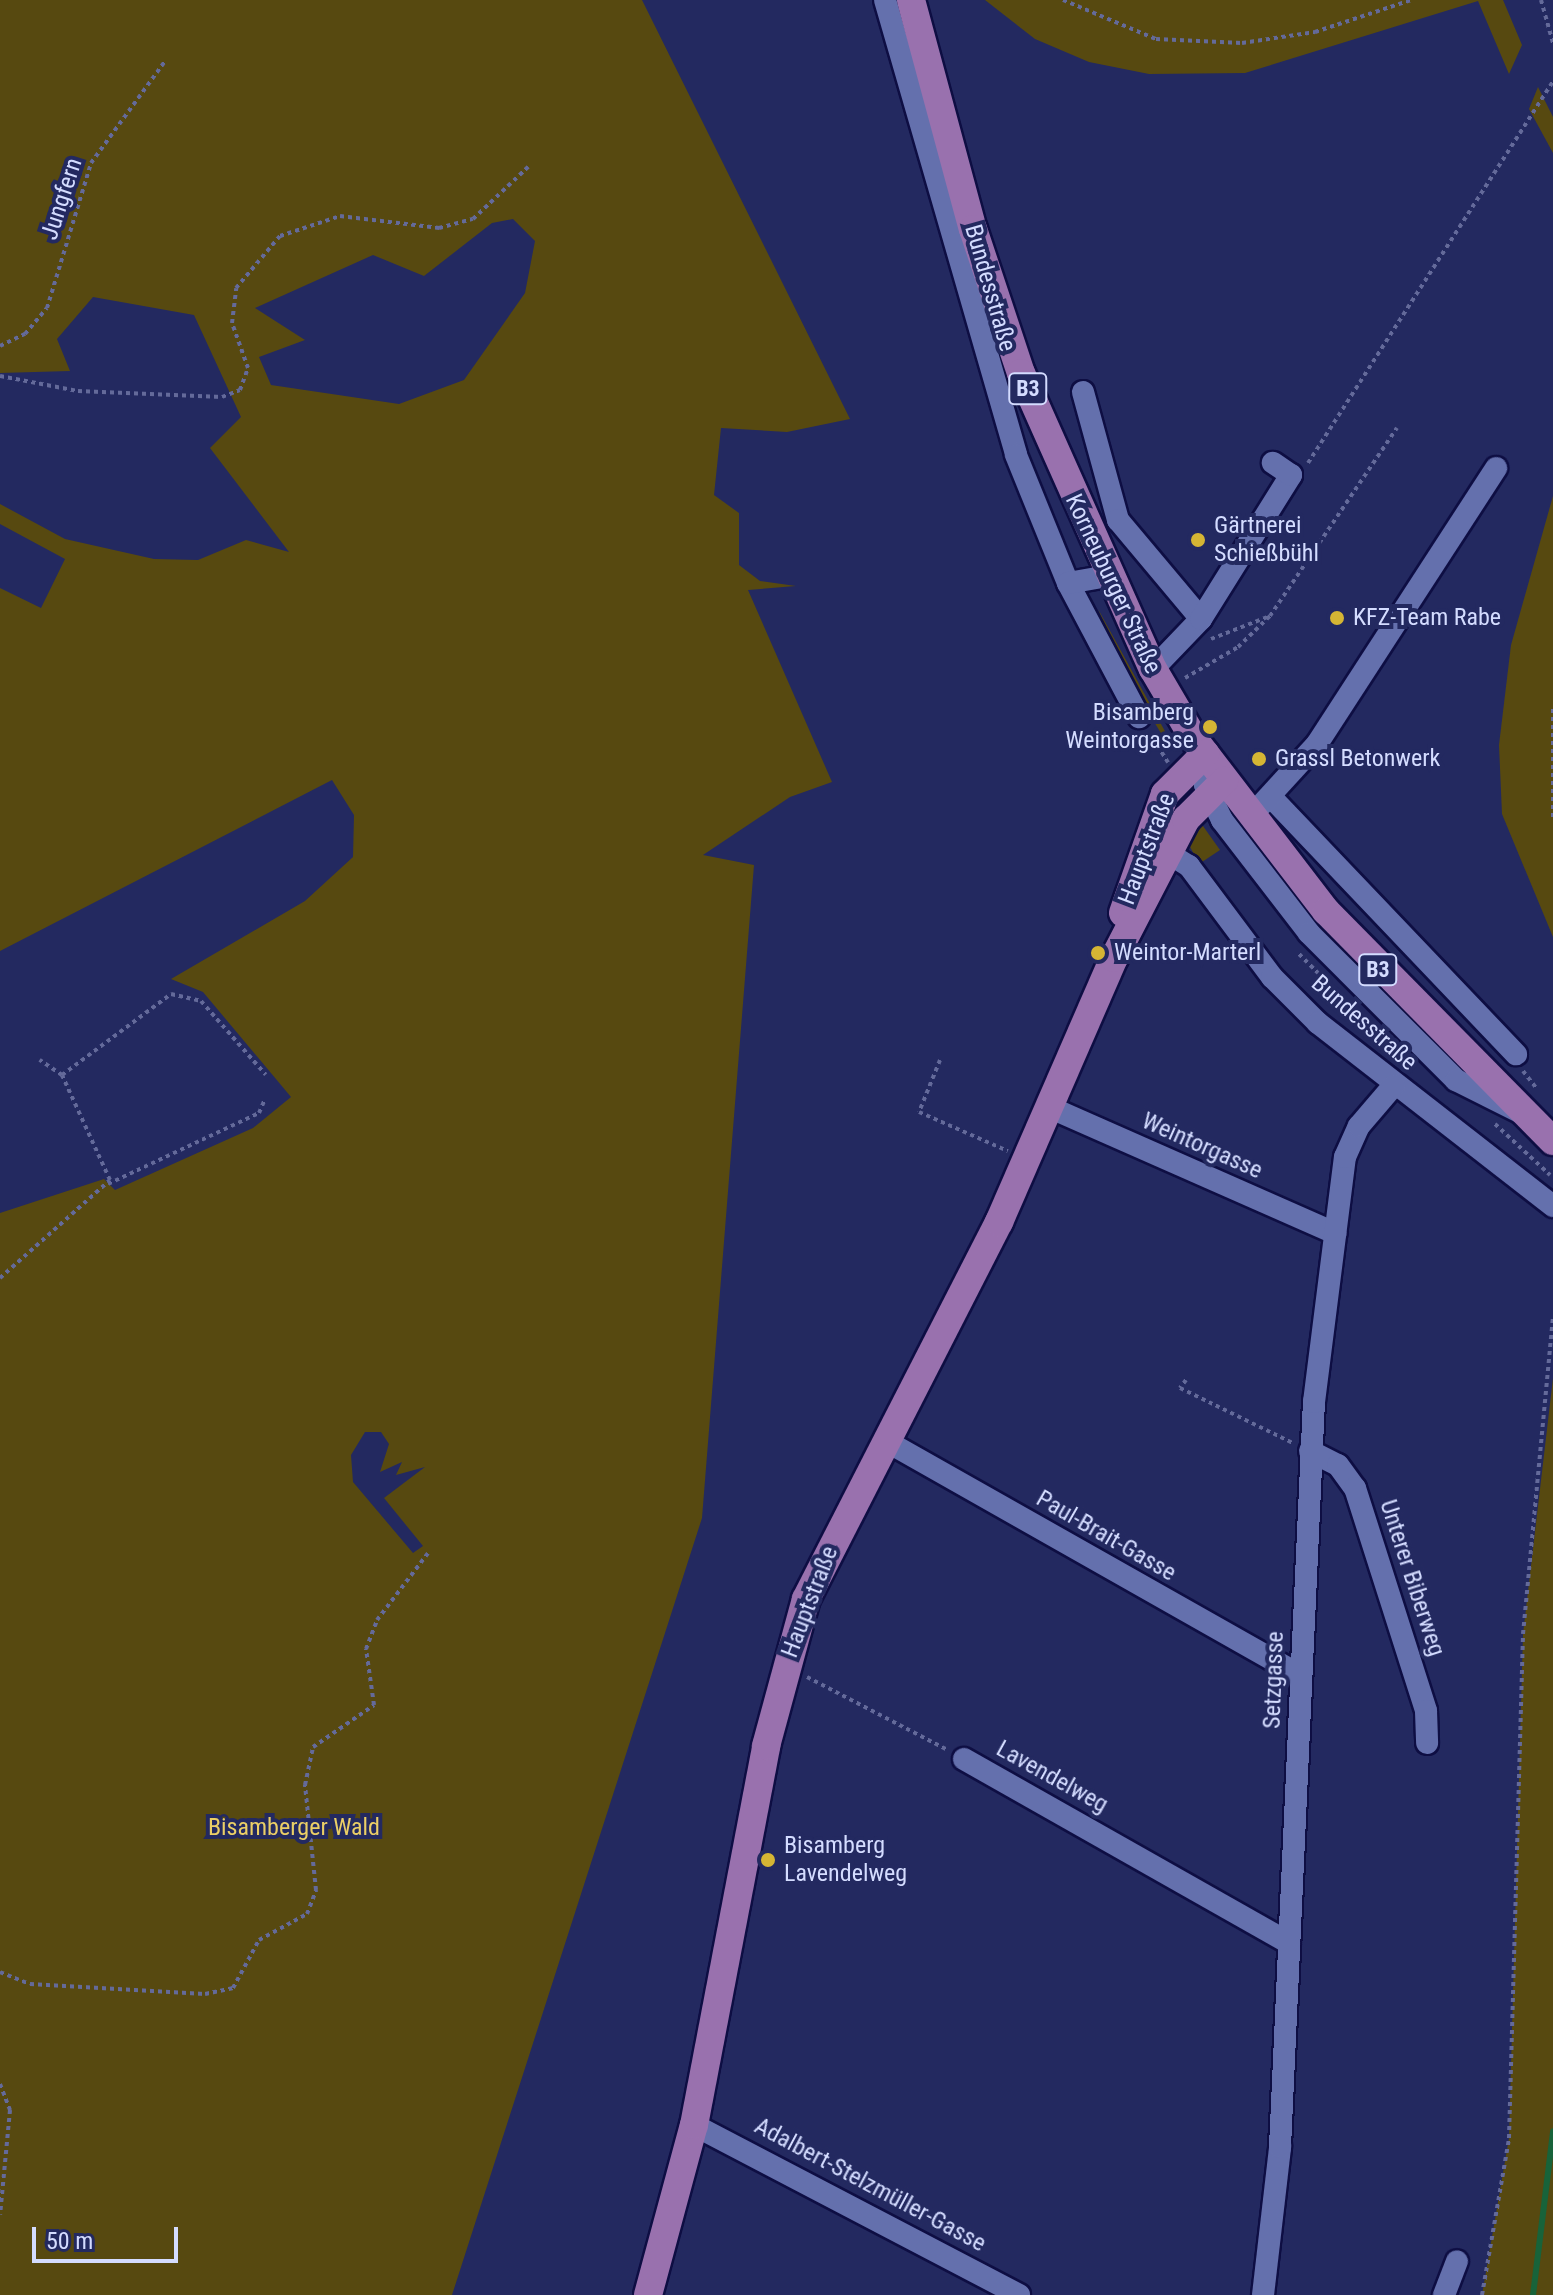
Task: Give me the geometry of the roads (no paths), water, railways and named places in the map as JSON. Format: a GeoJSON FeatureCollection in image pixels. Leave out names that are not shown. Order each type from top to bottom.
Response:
{"type":"FeatureCollection","features":[{"type":"Feature","properties":{"kind":"main road","name":"Korneuburger Straße"},"geometry":{"type":"LineString","coordinates":[[911,0],[1000,313],[1106,576],[1163,662],[1205,754],[1216,788],[1262,807],[1356,946],[1533,1105],[1553,1141]]}},
{"type":"Feature","properties":{"kind":"main road","name":"Hauptstraße"},"geometry":{"type":"LineString","coordinates":[[1114,958],[1165,794],[1205,754]]}},
{"type":"Feature","properties":{"kind":"main road","name":"Hauptstraße"},"geometry":{"type":"LineString","coordinates":[[648,2295],[694,2125],[785,1667],[818,1570],[1027,1159],[1114,958],[1168,853],[1216,788]]}},
{"type":"Feature","properties":{"kind":"street","name":"Bundesstraße"},"geometry":{"type":"LineString","coordinates":[[885,0],[998,404],[1068,583],[1139,717]]}},
{"type":"Feature","properties":{"kind":"street"},"geometry":{"type":"LineString","coordinates":[[1083,392],[1118,520],[1201,619]]}},
{"type":"Feature","properties":{"kind":"street"},"geometry":{"type":"LineString","coordinates":[[1163,662],[1201,619],[1291,475],[1273,463]]}},
{"type":"Feature","properties":{"kind":"street"},"geometry":{"type":"LineString","coordinates":[[1496,468],[1317,744],[1262,807],[1516,1054]]}},
{"type":"Feature","properties":{"kind":"street"},"geometry":{"type":"LineString","coordinates":[[1068,583],[1106,576]]}},
{"type":"Feature","properties":{"kind":"street"},"geometry":{"type":"LineString","coordinates":[[1216,788],[1284,903],[1386,1016],[1479,1098],[1533,1105]]}},
{"type":"Feature","properties":{"kind":"street","name":"Bundesstraße"},"geometry":{"type":"LineString","coordinates":[[1168,853],[1199,878],[1272,977],[1394,1085],[1553,1206]]}},
{"type":"Feature","properties":{"kind":"street","name":"Setzgasse"},"geometry":{"type":"LineString","coordinates":[[1263,2295],[1280,2147],[1310,1451],[1348,1146],[1394,1085]]}},
{"type":"Feature","properties":{"kind":"street","name":"Weintorgasse"},"geometry":{"type":"LineString","coordinates":[[1049,1107],[1335,1233]]}},
{"type":"Feature","properties":{"kind":"street","name":"Paul-Brait-Gasse"},"geometry":{"type":"LineString","coordinates":[[886,1441],[1301,1676]]}},
{"type":"Feature","properties":{"kind":"street","name":"Unterer Biberweg"},"geometry":{"type":"LineString","coordinates":[[1310,1451],[1338,1465],[1355,1488],[1426,1711],[1427,1743]]}},
{"type":"Feature","properties":{"kind":"street","name":"Lavendelweg"},"geometry":{"type":"LineString","coordinates":[[964,1759],[1289,1943]]}},
{"type":"Feature","properties":{"kind":"street","name":"Adalbert-Stelzmüller-Gasse"},"geometry":{"type":"LineString","coordinates":[[694,2125],[1019,2295]]}},
{"type":"Feature","properties":{"kind":"street"},"geometry":{"type":"LineString","coordinates":[[1444,2295],[1457,2261]]}},
{"type":"Feature","properties":{"kind":"waterway"},"geometry":{"type":"LineString","coordinates":[[1533,2295],[1553,2131]]}},
{"type":"Feature","properties":{"kind":"place","name":"Gärtnerei Schießbühl"},"geometry":{"type":"Point","coordinates":[1198,540]}},
{"type":"Feature","properties":{"kind":"place","name":"KFZ-Team Rabe"},"geometry":{"type":"Point","coordinates":[1337,618]}},
{"type":"Feature","properties":{"kind":"place","name":"Bisamberg Weintorgasse"},"geometry":{"type":"Point","coordinates":[1210,727]}},
{"type":"Feature","properties":{"kind":"place","name":"Grassl Betonwerk"},"geometry":{"type":"Point","coordinates":[1259,759]}},
{"type":"Feature","properties":{"kind":"place","name":"Weintor-Marterl"},"geometry":{"type":"Point","coordinates":[1098,953]}},
{"type":"Feature","properties":{"kind":"place","name":"Bisamberg Lavendelweg"},"geometry":{"type":"Point","coordinates":[768,1860]}},
{"type":"Feature","properties":{"kind":"park label","name":"Bisamberger Wald"},"geometry":{"type":"Point","coordinates":[294,1828]}}]}
